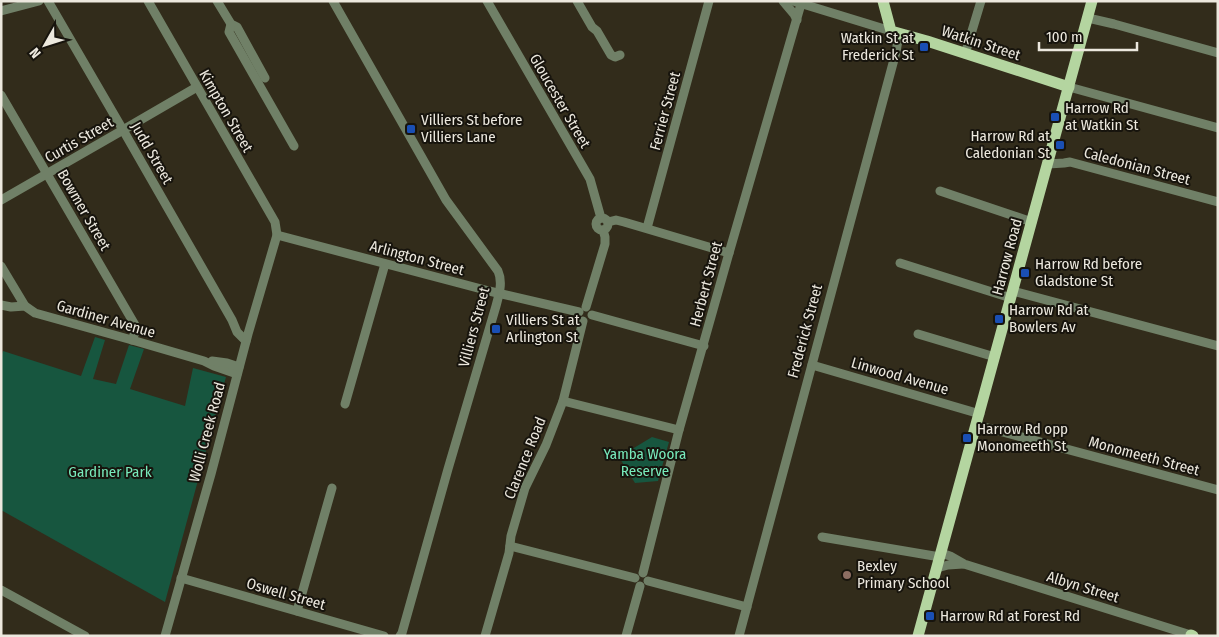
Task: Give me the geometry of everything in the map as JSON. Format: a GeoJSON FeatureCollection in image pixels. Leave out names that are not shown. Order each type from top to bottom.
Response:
{"type":"FeatureCollection","features":[{"type":"Feature","properties":{"kind":"main road","name":"Frederick Street"},"geometry":{"type":"LineString","coordinates":[[883,1],[895,33]]}},
{"type":"Feature","properties":{"kind":"main road","name":"Harrow Road"},"geometry":{"type":"LineString","coordinates":[[918,636],[1092,1]]}},
{"type":"Feature","properties":{"kind":"main road","name":"Watkin Street"},"geometry":{"type":"LineString","coordinates":[[895,33],[1069,88]]}},
{"type":"Feature","properties":{"kind":"street"},"geometry":{"type":"LineString","coordinates":[[1,11],[39,1]]}},
{"type":"Feature","properties":{"kind":"street","name":"Judd Street"},"geometry":{"type":"LineString","coordinates":[[48,1],[232,320],[237,332],[247,337]]}},
{"type":"Feature","properties":{"kind":"street","name":"Kimpton Street"},"geometry":{"type":"LineString","coordinates":[[148,1],[275,222],[277,235]]}},
{"type":"Feature","properties":{"kind":"street"},"geometry":{"type":"LineString","coordinates":[[218,1],[230,24],[229,32],[294,146]]}},
{"type":"Feature","properties":{"kind":"street","name":"Villiers Street"},"geometry":{"type":"LineString","coordinates":[[333,1],[446,200],[501,276],[499,293],[400,636]]}},
{"type":"Feature","properties":{"kind":"street","name":"Gloucester Street"},"geometry":{"type":"LineString","coordinates":[[487,1],[590,179],[604,223]]}},
{"type":"Feature","properties":{"kind":"street"},"geometry":{"type":"LineString","coordinates":[[577,1],[611,55],[615,57],[620,55]]}},
{"type":"Feature","properties":{"kind":"street","name":"Ferrier Street"},"geometry":{"type":"LineString","coordinates":[[647,228],[709,1]]}},
{"type":"Feature","properties":{"kind":"street"},"geometry":{"type":"LineString","coordinates":[[783,1],[797,20]]}},
{"type":"Feature","properties":{"kind":"street"},"geometry":{"type":"LineString","coordinates":[[965,54],[981,1]]}},
{"type":"Feature","properties":{"kind":"street","name":"Herbert Street"},"geometry":{"type":"LineString","coordinates":[[643,573],[679,430],[797,20],[797,3]]}},
{"type":"Feature","properties":{"kind":"street","name":"Watkin Street"},"geometry":{"type":"LineString","coordinates":[[797,3],[895,33]]}},
{"type":"Feature","properties":{"kind":"street"},"geometry":{"type":"LineString","coordinates":[[1088,18],[1218,53]]}},
{"type":"Feature","properties":{"kind":"street"},"geometry":{"type":"LineString","coordinates":[[230,24],[237,27],[265,78]]}},
{"type":"Feature","properties":{"kind":"street","name":"Frederick Street"},"geometry":{"type":"LineString","coordinates":[[739,636],[896,52],[895,33]]}},
{"type":"Feature","properties":{"kind":"street","name":"Curtis Street"},"geometry":{"type":"LineString","coordinates":[[1,200],[197,87]]}},
{"type":"Feature","properties":{"kind":"street","name":"Watkin Street"},"geometry":{"type":"LineString","coordinates":[[1069,88],[1218,128]]}},
{"type":"Feature","properties":{"kind":"street","name":"Bowmer Street"},"geometry":{"type":"LineString","coordinates":[[1,95],[135,324],[136,330],[132,340]]}},
{"type":"Feature","properties":{"kind":"street","name":"Caledonian Street"},"geometry":{"type":"LineString","coordinates":[[1048,164],[1070,162],[1218,202]]}},
{"type":"Feature","properties":{"kind":"street"},"geometry":{"type":"LineString","coordinates":[[940,191],[1032,222]]}},
{"type":"Feature","properties":{"kind":"street"},"geometry":{"type":"LineString","coordinates":[[604,223],[616,220],[729,253]]}},
{"type":"Feature","properties":{"kind":"street","name":"Clarence Road"},"geometry":{"type":"LineString","coordinates":[[485,636],[509,553],[511,536],[525,488],[546,445],[563,401],[605,244],[604,223]]}},
{"type":"Feature","properties":{"kind":"street","name":"Arlington Street"},"geometry":{"type":"LineString","coordinates":[[277,235],[704,346]]}},
{"type":"Feature","properties":{"kind":"street","name":"Wolli Creek Road"},"geometry":{"type":"LineString","coordinates":[[165,636],[277,235]]}},
{"type":"Feature","properties":{"kind":"street"},"geometry":{"type":"LineString","coordinates":[[900,263],[1012,294],[1218,346]]}},
{"type":"Feature","properties":{"kind":"street"},"geometry":{"type":"LineString","coordinates":[[345,404],[386,264]]}},
{"type":"Feature","properties":{"kind":"street"},"geometry":{"type":"LineString","coordinates":[[1,266],[25,306]]}},
{"type":"Feature","properties":{"kind":"street","name":"Gardiner Avenue"},"geometry":{"type":"LineString","coordinates":[[1,305],[11,308],[25,306],[35,313],[204,361],[214,366],[238,370]]}},
{"type":"Feature","properties":{"kind":"street"},"geometry":{"type":"LineString","coordinates":[[918,334],[995,357]]}},
{"type":"Feature","properties":{"kind":"street","name":"Linwood Avenue"},"geometry":{"type":"LineString","coordinates":[[812,365],[978,420]]}},
{"type":"Feature","properties":{"kind":"street"},"geometry":{"type":"LineString","coordinates":[[563,401],[679,430]]}},
{"type":"Feature","properties":{"kind":"street","name":"Monomeeth Street"},"geometry":{"type":"LineString","coordinates":[[978,420],[1218,490]]}},
{"type":"Feature","properties":{"kind":"street"},"geometry":{"type":"LineString","coordinates":[[297,611],[332,488]]}},
{"type":"Feature","properties":{"kind":"street"},"geometry":{"type":"LineString","coordinates":[[822,537],[939,560]]}},
{"type":"Feature","properties":{"kind":"street"},"geometry":{"type":"LineString","coordinates":[[510,546],[635,578]]}},
{"type":"Feature","properties":{"kind":"street","name":"Albyn Street"},"geometry":{"type":"LineString","coordinates":[[939,560],[950,556],[964,564],[1192,636]]}},
{"type":"Feature","properties":{"kind":"street","name":"Albyn Street"},"geometry":{"type":"LineString","coordinates":[[939,560],[948,565],[964,564]]}},
{"type":"Feature","properties":{"kind":"street"},"geometry":{"type":"LineString","coordinates":[[626,636],[648,576],[643,573],[638,574],[635,578]]}},
{"type":"Feature","properties":{"kind":"street","name":"Oswell Street"},"geometry":{"type":"LineString","coordinates":[[182,578],[384,636]]}},
{"type":"Feature","properties":{"kind":"street"},"geometry":{"type":"LineString","coordinates":[[635,578],[636,583],[747,607]]}},
{"type":"Feature","properties":{"kind":"street"},"geometry":{"type":"LineString","coordinates":[[1,590],[84,636]]}},
{"type":"Feature","properties":{"kind":"green space","name":"Gardiner Park"},"geometry":{"type":"Polygon","coordinates":[[[95,337],[105,340],[93,379],[116,384],[129,345],[144,349],[130,389],[185,406],[193,368],[226,377],[165,602],[1,510],[1,357],[3,351],[81,376],[95,337]]]}},
{"type":"Feature","properties":{"kind":"green space","name":"Yamba Woora Reserve"},"geometry":{"type":"Polygon","coordinates":[[[652,437],[669,442],[658,481],[635,483],[619,457],[652,437]]]}},
{"type":"Feature","properties":{"kind":"place","name":"Watkin St at Frederick St"},"geometry":{"type":"Point","coordinates":[924,47]}},
{"type":"Feature","properties":{"kind":"place","name":"Harrow Rd at Watkin St"},"geometry":{"type":"Point","coordinates":[1055,117]}},
{"type":"Feature","properties":{"kind":"place","name":"Villiers St before Villiers Lane"},"geometry":{"type":"Point","coordinates":[411,129]}},
{"type":"Feature","properties":{"kind":"place","name":"Harrow Rd at Caledonian St"},"geometry":{"type":"Point","coordinates":[1060,145]}},
{"type":"Feature","properties":{"kind":"place","name":"Harrow Rd before Gladstone St"},"geometry":{"type":"Point","coordinates":[1025,273]}},
{"type":"Feature","properties":{"kind":"place","name":"Harrow Rd at Bowlers Av"},"geometry":{"type":"Point","coordinates":[999,319]}},
{"type":"Feature","properties":{"kind":"place","name":"Villiers St at Arlington St"},"geometry":{"type":"Point","coordinates":[496,329]}},
{"type":"Feature","properties":{"kind":"place","name":"Harrow Rd opp Monomeeth St"},"geometry":{"type":"Point","coordinates":[967,438]}},
{"type":"Feature","properties":{"kind":"place","name":"Bexley Primary School"},"geometry":{"type":"Point","coordinates":[847,575]}},
{"type":"Feature","properties":{"kind":"place","name":"Harrow Rd at Forest Rd"},"geometry":{"type":"Point","coordinates":[930,616]}}]}
